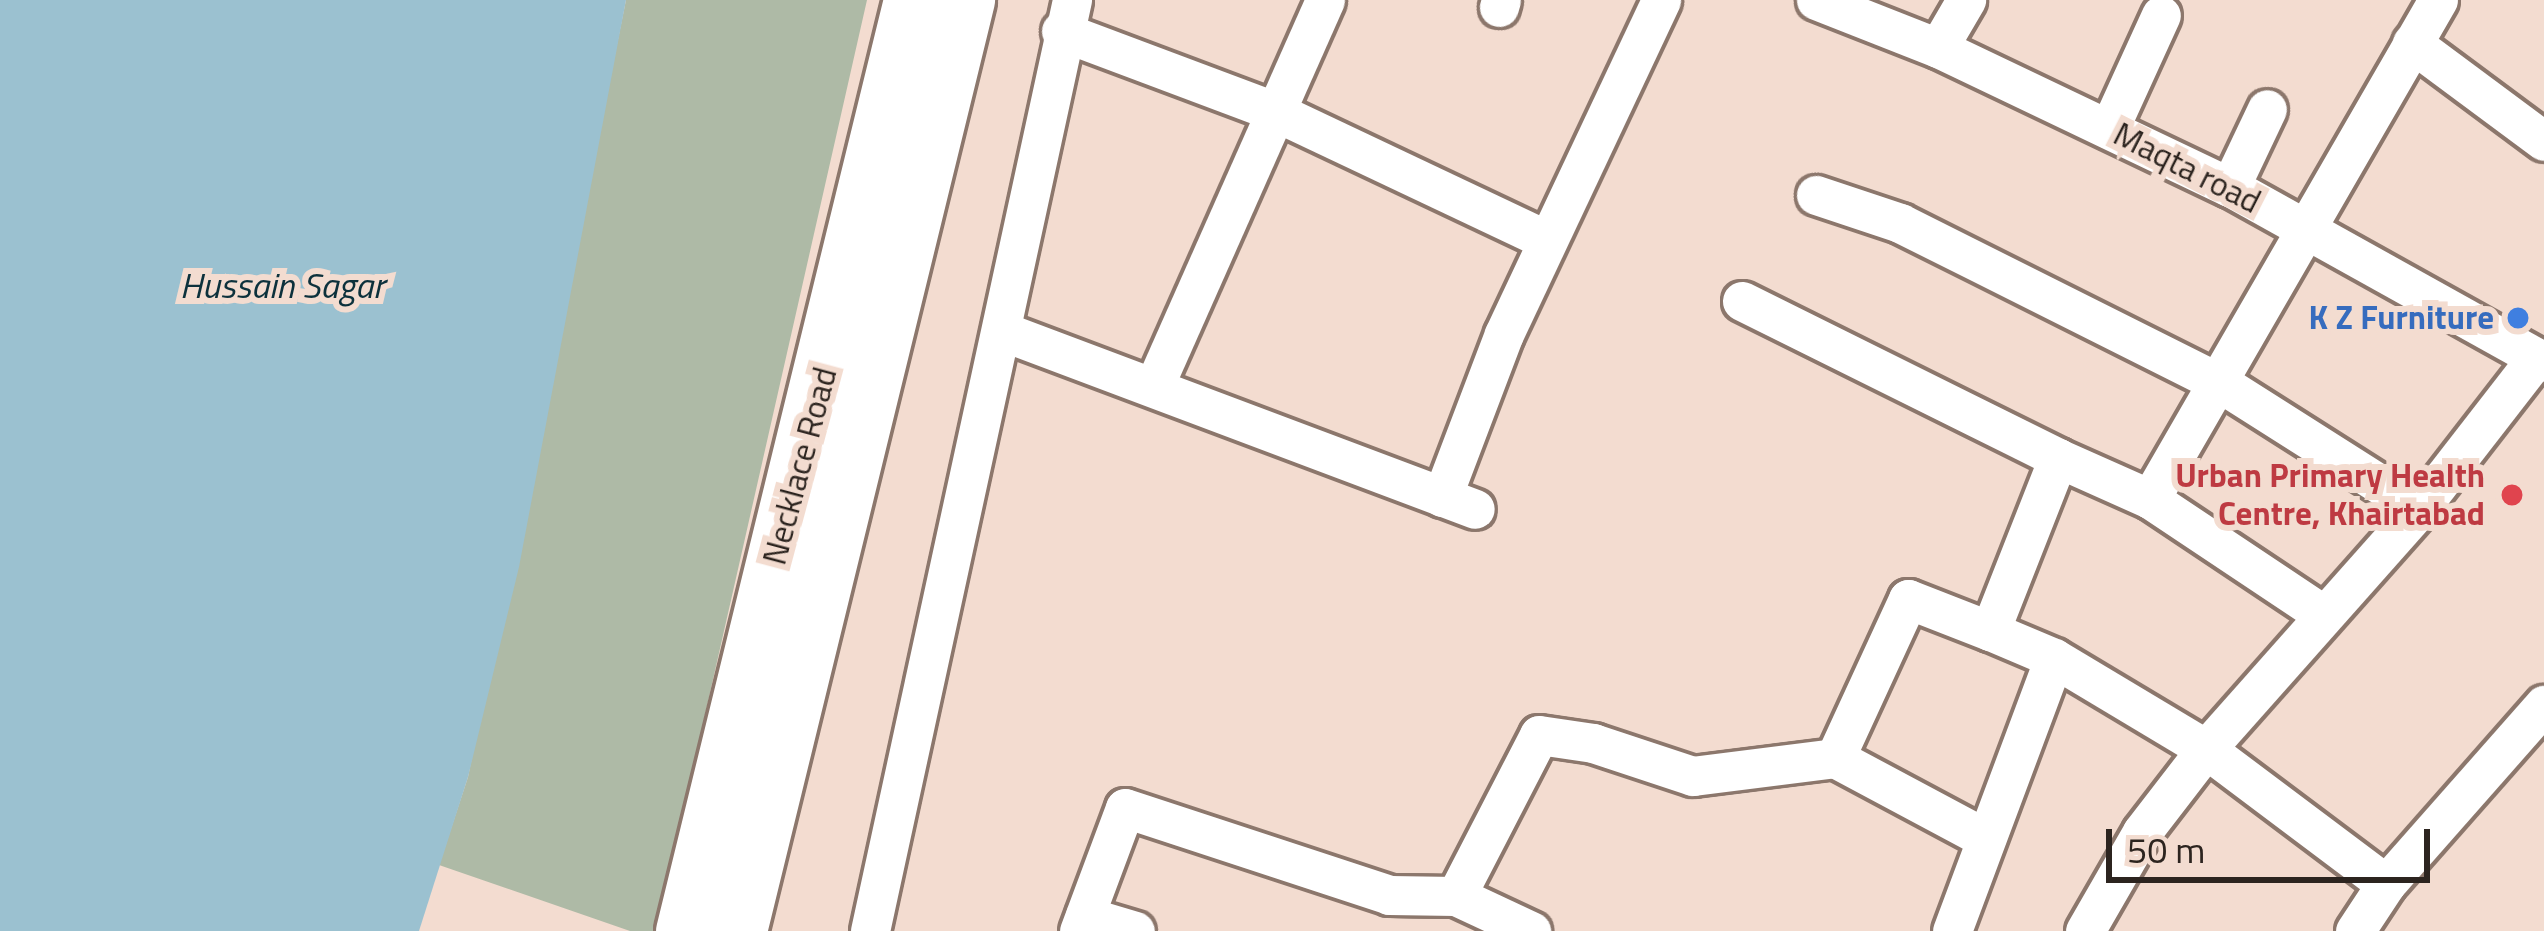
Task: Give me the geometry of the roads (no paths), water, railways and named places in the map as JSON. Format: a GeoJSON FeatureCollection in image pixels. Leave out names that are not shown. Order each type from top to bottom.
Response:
{"type":"FeatureCollection","features":[{"type":"Feature","properties":{"kind":"main road","name":"Necklace Road"},"geometry":{"type":"LineString","coordinates":[[684,931],[912,0]]}},
{"type":"Feature","properties":{"kind":"main road","name":"Necklace Road"},"geometry":{"type":"LineString","coordinates":[[738,931],[966,0]]}},
{"type":"Feature","properties":{"kind":"street"},"geometry":{"type":"LineString","coordinates":[[1154,386],[1324,0]]}},
{"type":"Feature","properties":{"kind":"street"},"geometry":{"type":"LineString","coordinates":[[1002,331],[1459,503],[1546,240],[1661,0]]}},
{"type":"Feature","properties":{"kind":"street","name":"Maqta road"},"geometry":{"type":"LineString","coordinates":[[1816,0],[1938,48],[2230,187],[2540,360]]}},
{"type":"Feature","properties":{"kind":"street"},"geometry":{"type":"LineString","coordinates":[[1938,48],[1966,0]]}},
{"type":"Feature","properties":{"kind":"street"},"geometry":{"type":"LineString","coordinates":[[2150,500],[2222,383],[2301,228],[2438,0]]}},
{"type":"Feature","properties":{"kind":"street"},"geometry":{"type":"LineString","coordinates":[[2109,129],[2162,15]]}},
{"type":"Feature","properties":{"kind":"street"},"geometry":{"type":"LineString","coordinates":[[870,931],[1067,16],[1546,240]]}},
{"type":"Feature","properties":{"kind":"street"},"geometry":{"type":"LineString","coordinates":[[2412,43],[2544,141]]}},
{"type":"Feature","properties":{"kind":"street"},"geometry":{"type":"LineString","coordinates":[[2230,187],[2267,109]]}},
{"type":"Feature","properties":{"kind":"street"},"geometry":{"type":"LineString","coordinates":[[1816,196],[1900,224],[2222,383],[2419,508]]}},
{"type":"Feature","properties":{"kind":"street"},"geometry":{"type":"LineString","coordinates":[[1742,301],[2150,500],[2324,615]]}},
{"type":"Feature","properties":{"kind":"street"},"geometry":{"type":"LineString","coordinates":[[2085,931],[2142,832],[2206,749],[2419,508],[2540,360]]}},
{"type":"Feature","properties":{"kind":"street"},"geometry":{"type":"LineString","coordinates":[[1990,631],[2058,458]]}},
{"type":"Feature","properties":{"kind":"street"},"geometry":{"type":"LineString","coordinates":[[1834,758],[1909,599],[2054,658],[2206,749],[2386,884]]}},
{"type":"Feature","properties":{"kind":"street"},"geometry":{"type":"LineString","coordinates":[[1952,931],[1981,836],[2054,658]]}},
{"type":"Feature","properties":{"kind":"street"},"geometry":{"type":"LineString","coordinates":[[2355,931],[2386,884],[2544,706]]}},
{"type":"Feature","properties":{"kind":"street"},"geometry":{"type":"LineString","coordinates":[[1456,896],[1539,735],[1593,743],[1693,776],[1834,758],[1981,836]]}},
{"type":"Feature","properties":{"kind":"street"},"geometry":{"type":"LineString","coordinates":[[1135,931],[1082,923],[1125,808],[1389,895],[1456,896],[1531,931]]}},
{"type":"Feature","properties":{"kind":"water","name":"Hussain Sagar"},"geometry":{"type":"Polygon","coordinates":[[[0,0],[626,0],[519,567],[468,777],[419,931],[0,931],[0,0]]]}},
{"type":"Feature","properties":{"kind":"place","name":"K Z Furniture"},"geometry":{"type":"Point","coordinates":[2518,318]}},
{"type":"Feature","properties":{"kind":"place","name":"Urban Primary Health Centre, Khairtabad"},"geometry":{"type":"Point","coordinates":[2512,495]}}]}
